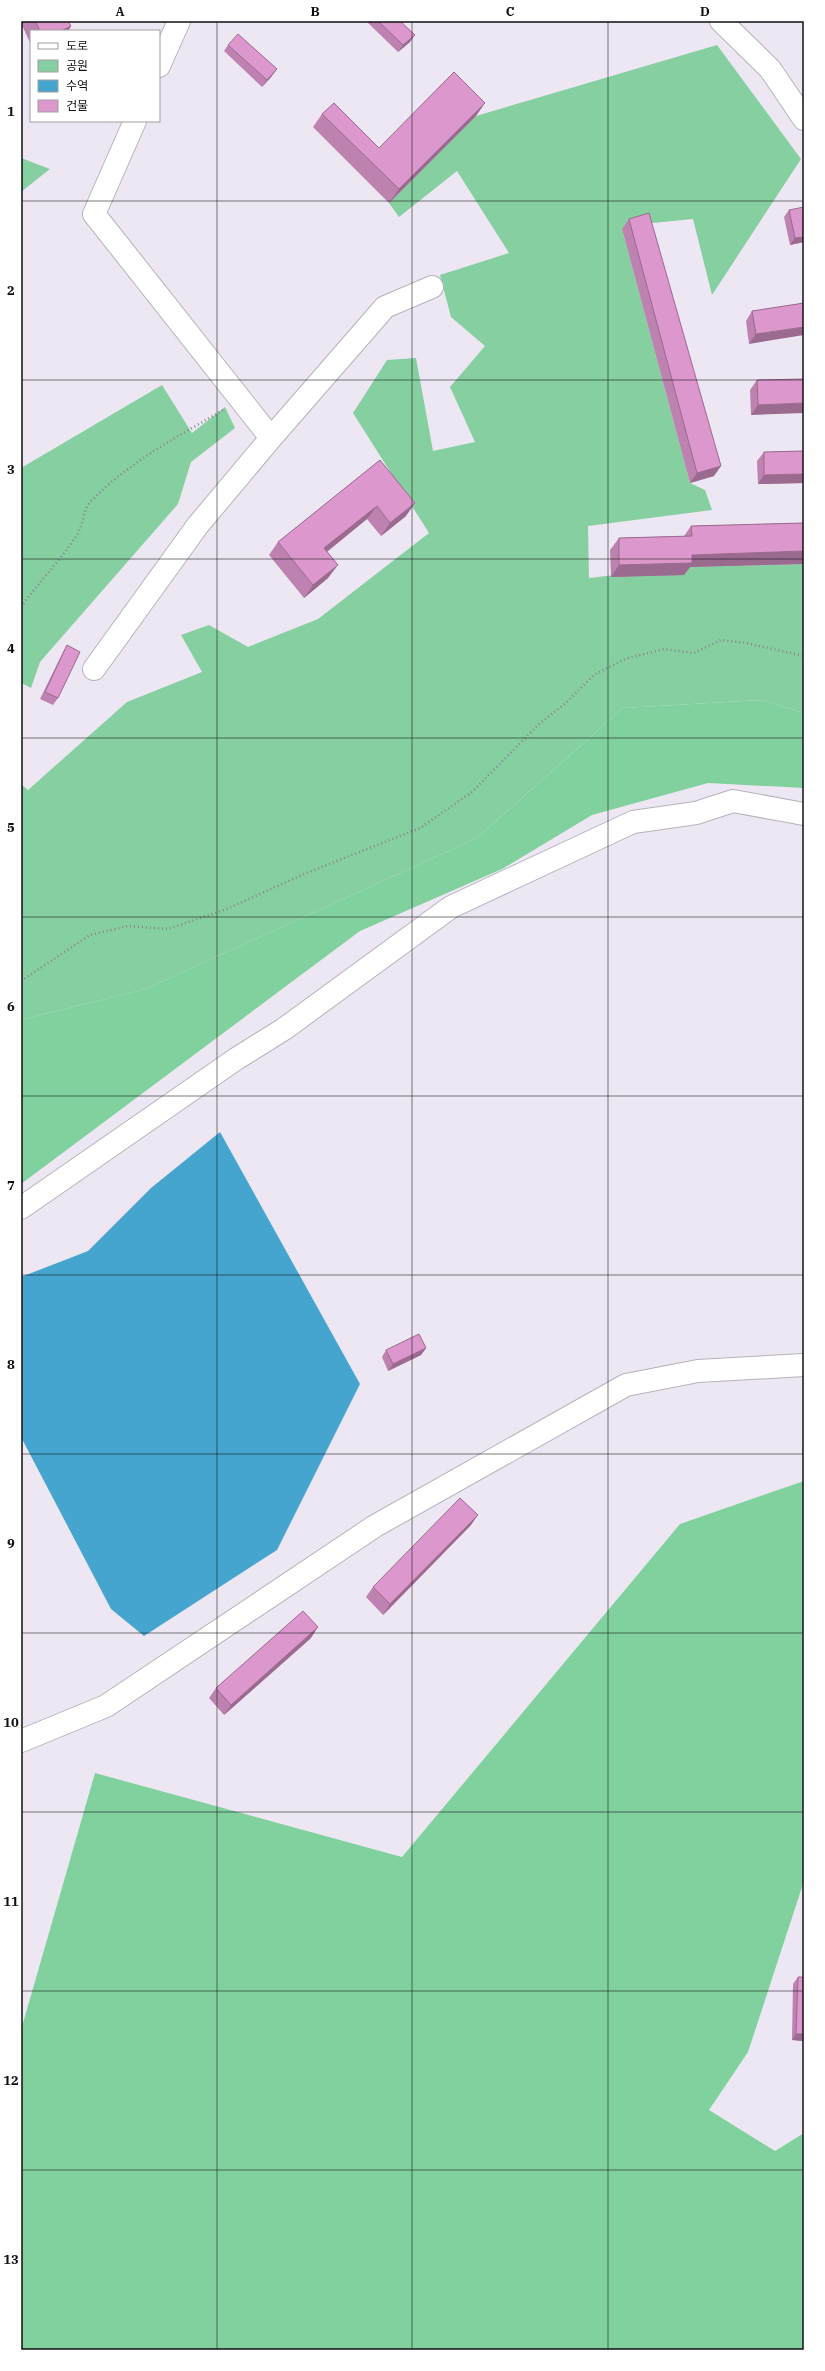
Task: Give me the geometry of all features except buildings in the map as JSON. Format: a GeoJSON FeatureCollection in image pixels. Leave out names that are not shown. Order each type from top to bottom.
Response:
{"type":"FeatureCollection","features":[{"type":"Feature","properties":{"kind":"street"},"geometry":{"type":"LineString","coordinates":[[160,64],[179,21]]}},
{"type":"Feature","properties":{"kind":"street"},"geometry":{"type":"LineString","coordinates":[[721,21],[770,69],[804,119]]}},
{"type":"Feature","properties":{"kind":"street"},"geometry":{"type":"LineString","coordinates":[[135,122],[94,214],[271,438]]}},
{"type":"Feature","properties":{"kind":"street"},"geometry":{"type":"LineString","coordinates":[[94,669],[198,525],[271,438],[385,307],[432,287]]}},
{"type":"Feature","properties":{"kind":"street"},"geometry":{"type":"LineString","coordinates":[[21,1208],[236,1059],[284,1029],[451,908],[633,822],[696,813],[733,801],[804,814]]}},
{"type":"Feature","properties":{"kind":"street"},"geometry":{"type":"LineString","coordinates":[[21,1741],[106,1706],[375,1526],[626,1385],[698,1371],[804,1365]]}},
{"type":"Feature","properties":{"kind":"path"},"geometry":{"type":"LineString","coordinates":[[21,607],[74,539],[90,503],[107,487],[155,449],[241,400]]}},
{"type":"Feature","properties":{"kind":"path"},"geometry":{"type":"LineString","coordinates":[[21,981],[90,935],[128,926],[168,929],[227,909],[325,865],[378,846],[420,828],[472,792],[539,724],[566,703],[594,675],[626,659],[664,649],[694,653],[721,640],[746,643],[804,656]]}},
{"type":"Feature","properties":{"kind":"green space"},"geometry":{"type":"Polygon","coordinates":[[[717,45],[801,159],[712,295],[693,219],[642,224],[622,229],[690,483],[705,490],[712,510],[588,526],[589,578],[684,567],[804,564],[804,713],[761,700],[623,708],[477,838],[146,989],[21,1020],[21,784],[28,790],[127,702],[202,672],[181,635],[209,625],[248,647],[318,619],[429,533],[353,413],[387,360],[416,358],[433,451],[475,442],[450,387],[485,346],[451,317],[440,275],[509,253],[457,171],[399,217],[389,203],[476,116],[717,45]]]}},
{"type":"Feature","properties":{"kind":"green space"},"geometry":{"type":"Polygon","coordinates":[[[21,158],[50,169],[21,192],[21,158]]]}},
{"type":"Feature","properties":{"kind":"green space"},"geometry":{"type":"Polygon","coordinates":[[[162,385],[192,433],[225,407],[235,428],[191,462],[178,504],[40,662],[31,688],[21,683],[21,468],[162,385]]]}},
{"type":"Feature","properties":{"kind":"green space"},"geometry":{"type":"Polygon","coordinates":[[[761,700],[804,713],[804,788],[708,783],[592,815],[502,869],[360,931],[21,1184],[21,1020],[146,989],[477,838],[623,708],[761,700]]]}},
{"type":"Feature","properties":{"kind":"green space"},"geometry":{"type":"Polygon","coordinates":[[[804,1481],[804,1881],[748,2052],[709,2110],[775,2151],[804,2133],[804,2350],[21,2350],[21,2030],[95,1773],[402,1857],[680,1524],[804,1481]]]}},
{"type":"Feature","properties":{"kind":"water"},"geometry":{"type":"Polygon","coordinates":[[[220,1132],[360,1384],[277,1550],[144,1636],[111,1609],[21,1437],[21,1277],[88,1251],[151,1188],[220,1132]]]}}]}
